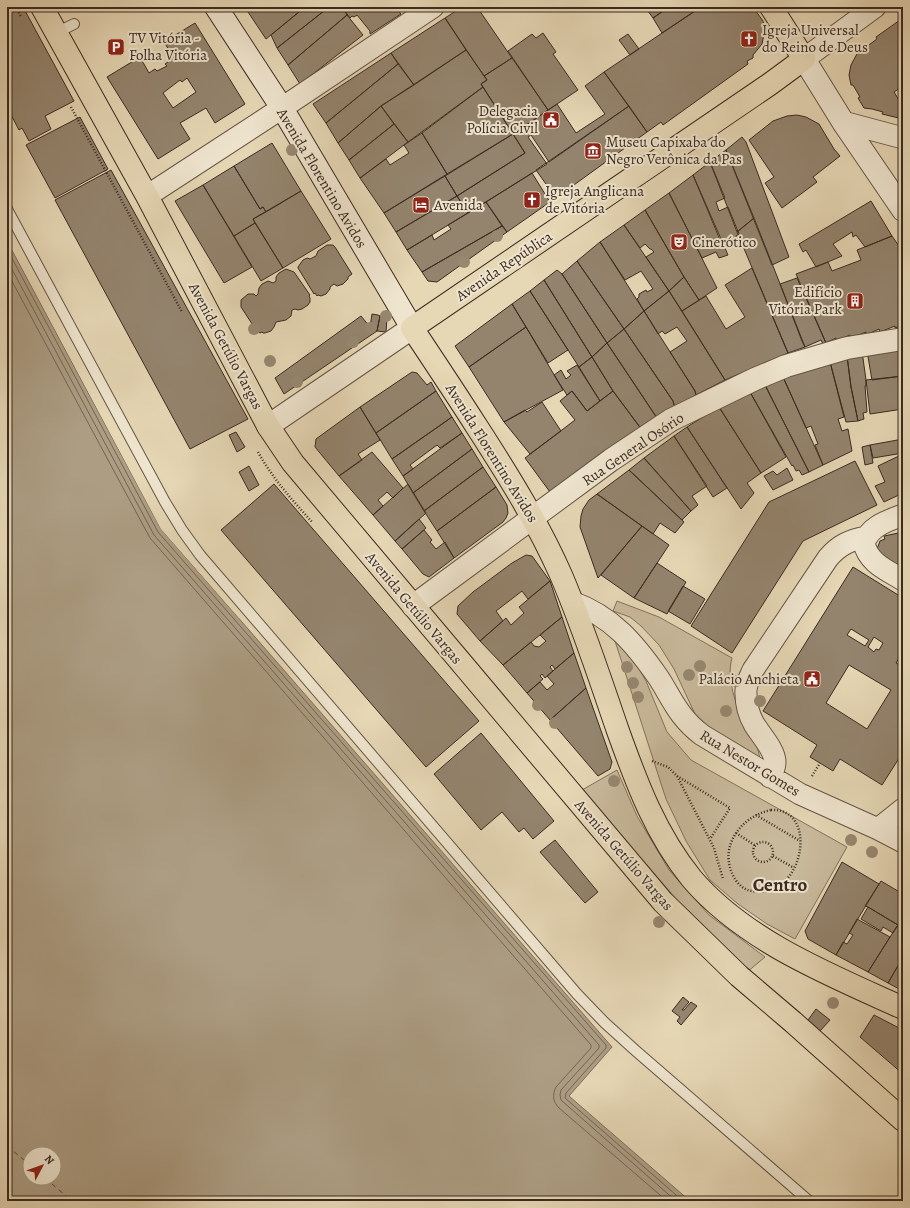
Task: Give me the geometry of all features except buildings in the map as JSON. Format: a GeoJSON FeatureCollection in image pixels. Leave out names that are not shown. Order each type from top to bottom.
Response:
{"type":"FeatureCollection","features":[{"type":"Feature","properties":{"kind":"main road","name":"Avenida Getúlio Vargas"},"geometry":{"type":"LineString","coordinates":[[42,7],[65,28],[147,196],[268,426],[293,463],[663,902],[739,976],[903,1120]]}},
{"type":"Feature","properties":{"kind":"main road"},"geometry":{"type":"LineString","coordinates":[[771,7],[804,59]]}},
{"type":"Feature","properties":{"kind":"main road","name":"Avenida República"},"geometry":{"type":"LineString","coordinates":[[412,328],[770,84],[804,59]]}},
{"type":"Feature","properties":{"kind":"main road","name":"Avenida Florentino Avidos"},"geometry":{"type":"LineString","coordinates":[[412,328],[514,483],[550,550],[572,602],[634,776],[649,812],[663,838],[694,880],[730,915],[769,943],[799,960],[903,1008]]}},
{"type":"Feature","properties":{"kind":"street","name":"Avenida Florentino Avidos"},"geometry":{"type":"LineString","coordinates":[[216,7],[282,108],[412,328]]}},
{"type":"Feature","properties":{"kind":"street"},"geometry":{"type":"LineString","coordinates":[[147,196],[433,7]]}},
{"type":"Feature","properties":{"kind":"street","name":"Avenida República"},"geometry":{"type":"LineString","coordinates":[[804,59],[875,7]]}},
{"type":"Feature","properties":{"kind":"street"},"geometry":{"type":"LineString","coordinates":[[804,59],[843,122],[903,210]]}},
{"type":"Feature","properties":{"kind":"street"},"geometry":{"type":"LineString","coordinates":[[843,122],[903,138]]}},
{"type":"Feature","properties":{"kind":"street","name":"Avenida República"},"geometry":{"type":"LineString","coordinates":[[268,426],[412,328]]}},
{"type":"Feature","properties":{"kind":"street","name":"Rua General Osório"},"geometry":{"type":"LineString","coordinates":[[413,606],[646,436],[671,420],[723,394],[786,366],[847,348],[903,339]]}},
{"type":"Feature","properties":{"kind":"street"},"geometry":{"type":"LineString","coordinates":[[903,515],[870,531],[864,543],[868,556],[903,580]]}},
{"type":"Feature","properties":{"kind":"street"},"geometry":{"type":"LineString","coordinates":[[770,777],[775,768],[775,761],[749,713],[745,693],[747,682],[753,670],[828,558],[836,549],[845,543],[854,539],[866,537]]}},
{"type":"Feature","properties":{"kind":"street","name":"Rua Nestor Gomes"},"geometry":{"type":"LineString","coordinates":[[572,602],[589,608],[602,616],[633,644],[658,678],[680,713],[689,724],[702,735],[800,794],[878,829],[903,842]]}},
{"type":"Feature","properties":{"kind":"street"},"geometry":{"type":"LineString","coordinates":[[878,829],[903,809]]}},
{"type":"Feature","properties":{"kind":"lane"},"geometry":{"type":"LineString","coordinates":[[7,209],[165,502],[182,530],[200,554],[577,994],[605,1023],[636,1051],[809,1201]]}},
{"type":"Feature","properties":{"kind":"path"},"geometry":{"type":"LineString","coordinates":[[650,766],[648,759],[668,767],[677,776],[730,808],[710,839]]}},
{"type":"Feature","properties":{"kind":"path"},"geometry":{"type":"LineString","coordinates":[[811,777],[820,763]]}},
{"type":"Feature","properties":{"kind":"path"},"geometry":{"type":"LineString","coordinates":[[677,776],[710,839],[718,860],[724,886]]}},
{"type":"Feature","properties":{"kind":"path"},"geometry":{"type":"LineString","coordinates":[[775,810],[786,813],[796,824],[800,842],[800,853],[794,868],[786,880],[775,888],[761,892],[754,892],[744,888],[735,878],[729,865],[729,851],[736,833],[742,824],[756,815],[766,811],[775,810]]}},
{"type":"Feature","properties":{"kind":"path"},"geometry":{"type":"LineString","coordinates":[[756,815],[800,842]]}},
{"type":"Feature","properties":{"kind":"path"},"geometry":{"type":"LineString","coordinates":[[736,833],[756,846]]}},
{"type":"Feature","properties":{"kind":"path"},"geometry":{"type":"LineString","coordinates":[[763,842],[770,845],[774,852],[773,856],[768,862],[760,862],[757,860],[754,853],[756,846],[763,842]]}},
{"type":"Feature","properties":{"kind":"path"},"geometry":{"type":"LineString","coordinates":[[773,856],[794,868]]}},
{"type":"Feature","properties":{"kind":"path"},"geometry":{"type":"LineString","coordinates":[[741,893],[744,888]]}},
{"type":"Feature","properties":{"kind":"shaded area"},"geometry":{"type":"Polygon","coordinates":[[[617,601],[659,617],[732,658],[730,674],[735,700],[745,724],[757,746],[760,761],[707,729],[695,714],[674,669],[659,645],[630,617],[613,611],[617,601]]]}},
{"type":"Feature","properties":{"kind":"shaded area"},"geometry":{"type":"Polygon","coordinates":[[[615,641],[634,660],[646,681],[667,732],[691,760],[847,847],[795,939],[767,924],[738,904],[710,880],[686,841],[666,799],[615,641]]]}},
{"type":"Feature","properties":{"kind":"shaded area"},"geometry":{"type":"Polygon","coordinates":[[[617,770],[637,816],[669,870],[709,915],[765,957],[746,973],[707,935],[582,790],[617,770]]]}},
{"type":"Feature","properties":{"kind":"water"},"geometry":{"type":"Polygon","coordinates":[[[7,241],[161,529],[612,1047],[569,1096],[690,1201],[7,1201],[7,241]]]}},
{"type":"Feature","properties":{"kind":"pier"},"geometry":{"type":"Polygon","coordinates":[[[7,239],[9,240],[163,528],[240,616],[239,618],[161,529],[7,239]]]}},
{"type":"Feature","properties":{"kind":"ferry route"},"geometry":{"type":"LineString","coordinates":[[7,1146],[22,1158]]}},
{"type":"Feature","properties":{"kind":"ferry route"},"geometry":{"type":"LineString","coordinates":[[54,1186],[72,1201]]}},
{"type":"Feature","properties":{"kind":"place","name":"Igreja Universal do Reino de Deus"},"geometry":{"type":"Point","coordinates":[749,39]}},
{"type":"Feature","properties":{"kind":"place","name":"TV Vitória - Folha Vitória"},"geometry":{"type":"Point","coordinates":[116,47]}},
{"type":"Feature","properties":{"kind":"place","name":"Delegacia Polícia Civil"},"geometry":{"type":"Point","coordinates":[551,120]}},
{"type":"Feature","properties":{"kind":"place","name":"Museu Capixaba do Negro Verônica da Pas"},"geometry":{"type":"Point","coordinates":[593,151]}},
{"type":"Feature","properties":{"kind":"place","name":"Igreja Anglicana de Vitória"},"geometry":{"type":"Point","coordinates":[532,200]}},
{"type":"Feature","properties":{"kind":"place","name":"Avenida"},"geometry":{"type":"Point","coordinates":[421,205]}},
{"type":"Feature","properties":{"kind":"place","name":"Cinerótico"},"geometry":{"type":"Point","coordinates":[679,242]}},
{"type":"Feature","properties":{"kind":"place","name":"Edifício Vitória Park"},"geometry":{"type":"Point","coordinates":[855,301]}},
{"type":"Feature","properties":{"kind":"place","name":"Palácio Anchieta"},"geometry":{"type":"Point","coordinates":[812,679]}},
{"type":"Feature","properties":{"kind":"district","name":"Centro"},"geometry":{"type":"Point","coordinates":[780,884]}}]}
